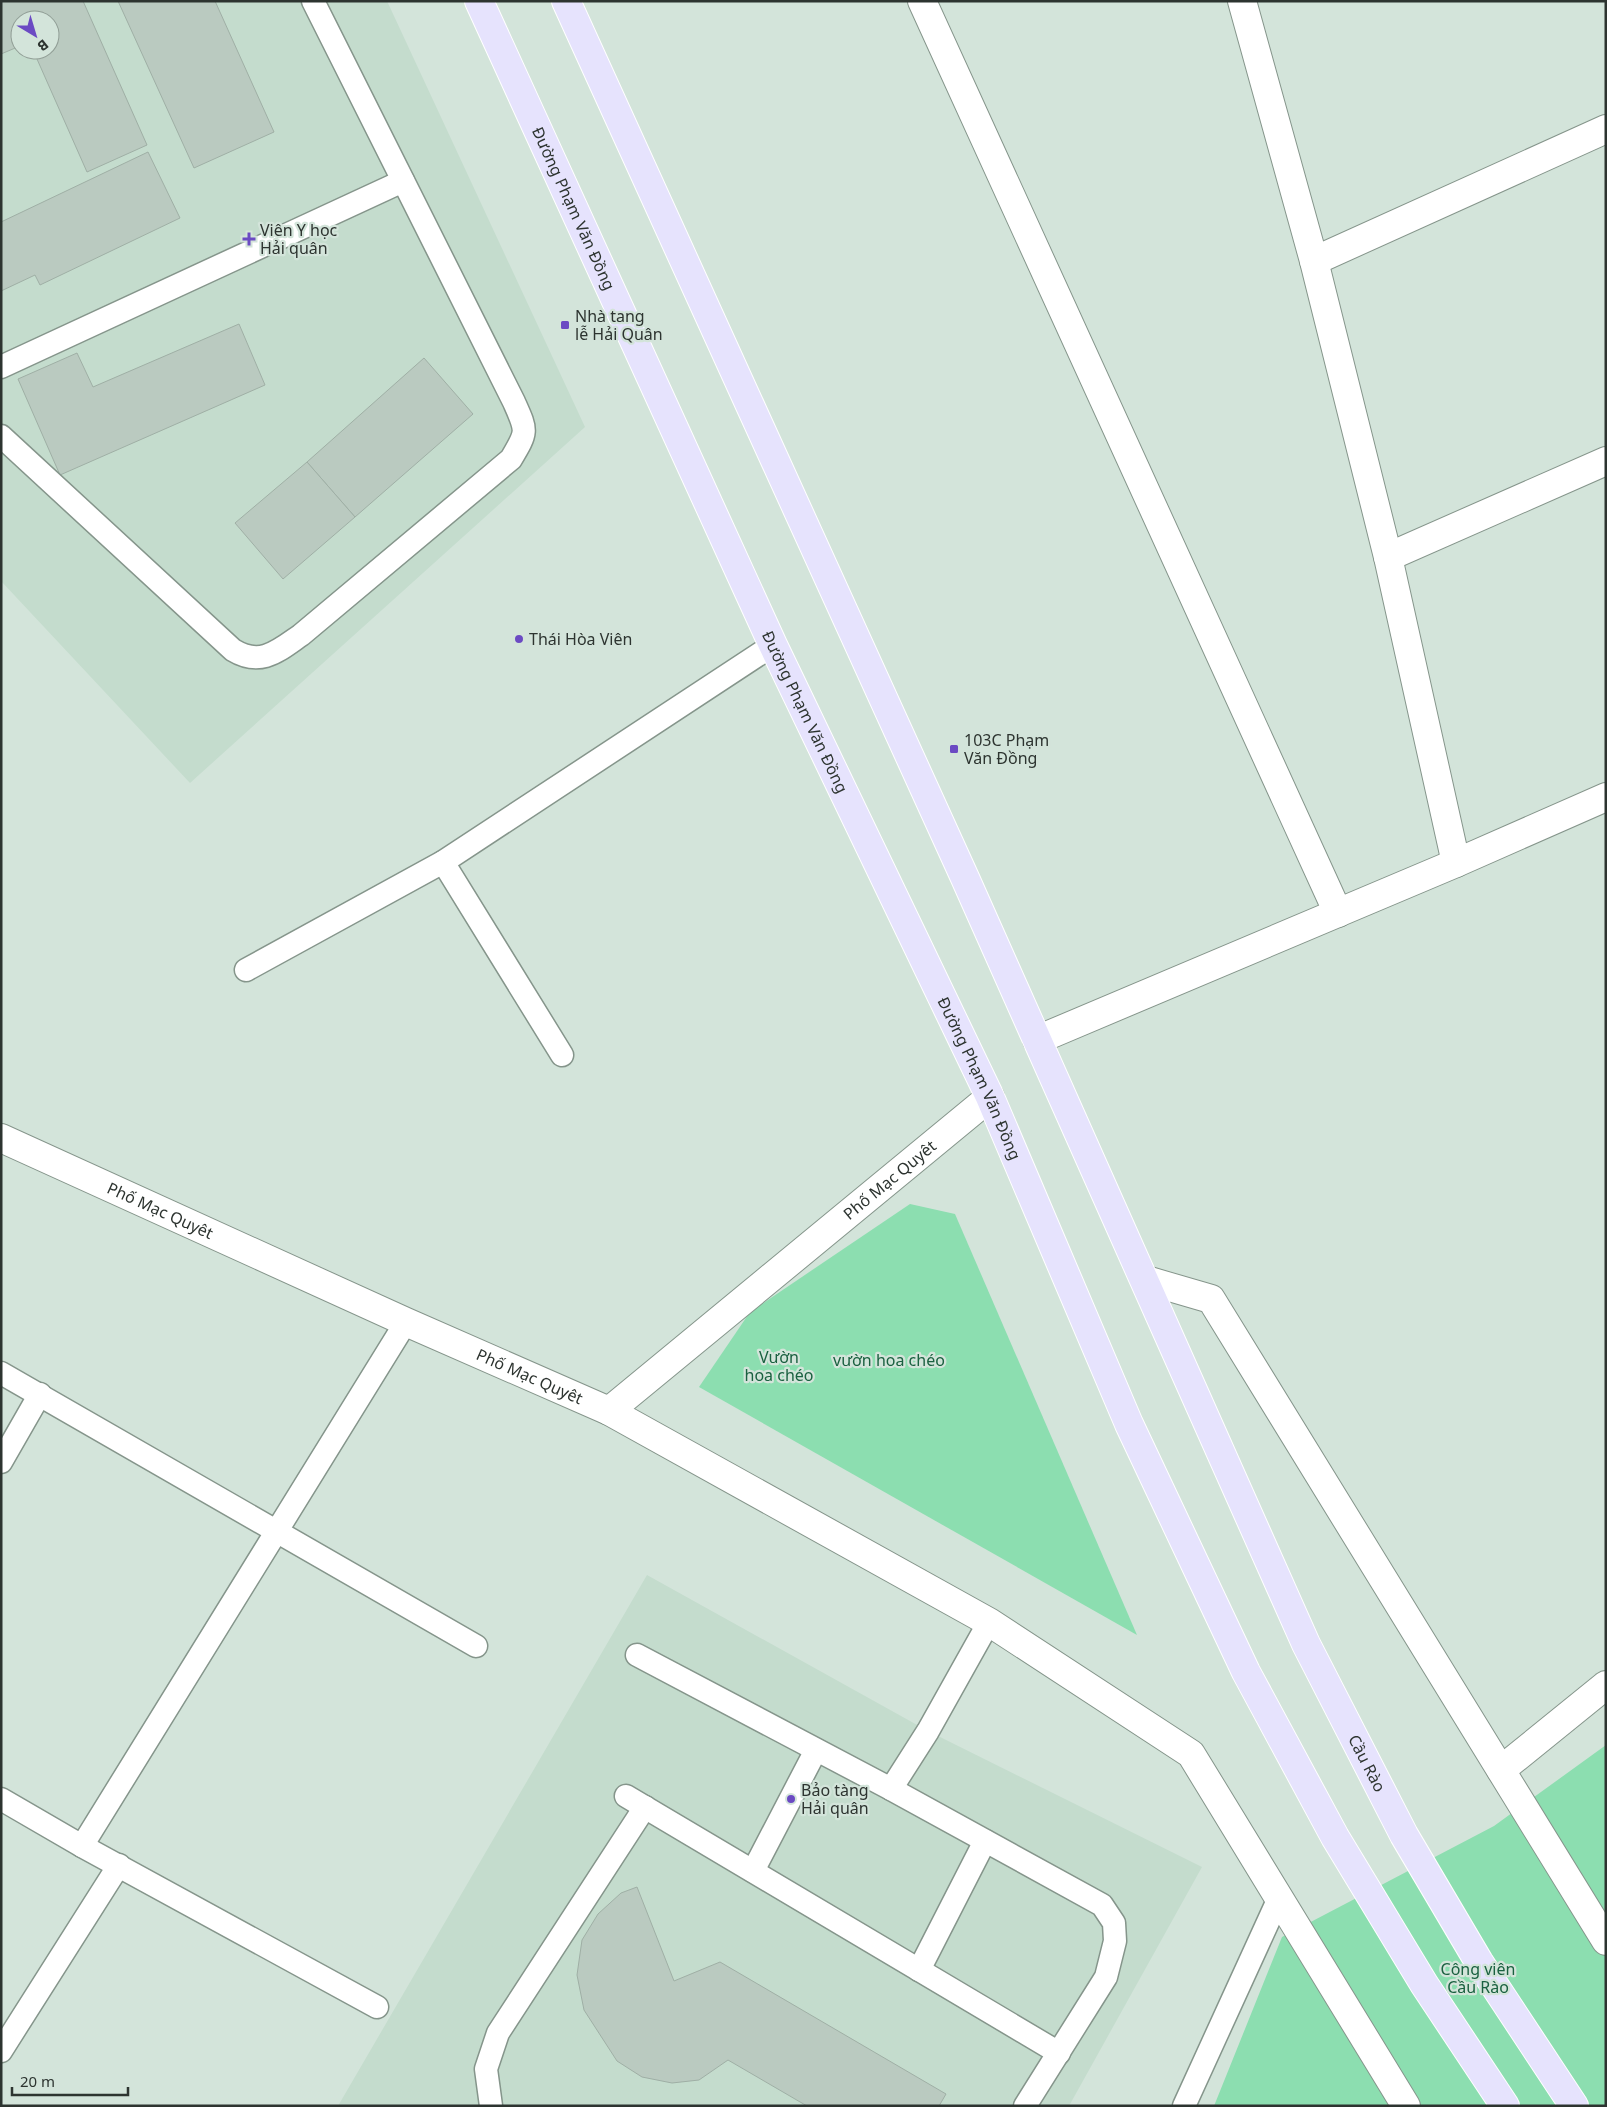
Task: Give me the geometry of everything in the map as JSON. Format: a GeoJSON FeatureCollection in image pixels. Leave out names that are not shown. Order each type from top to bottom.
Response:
{"type":"FeatureCollection","features":[{"type":"Feature","properties":{"kind":"main road","name":"Đường Phạm Văn Đồng"},"geometry":{"type":"LineString","coordinates":[[479,1],[773,645],[990,1097],[1129,1424],[1246,1672],[1335,1837],[1424,1984],[1505,2106]]}},
{"type":"Feature","properties":{"kind":"main road"},"geometry":{"type":"LineString","coordinates":[[566,1],[1146,1280]]}},
{"type":"Feature","properties":{"kind":"main road","name":"Cầu Rào"},"geometry":{"type":"LineString","coordinates":[[1146,1280],[1306,1644],[1404,1835],[1479,1962],[1574,2106]]}},
{"type":"Feature","properties":{"kind":"street"},"geometry":{"type":"LineString","coordinates":[[922,1],[1338,913]]}},
{"type":"Feature","properties":{"kind":"street"},"geometry":{"type":"LineString","coordinates":[[1242,1],[1314,261],[1388,557],[1456,863]]}},
{"type":"Feature","properties":{"kind":"street"},"geometry":{"type":"LineString","coordinates":[[1314,261],[1606,129]]}},
{"type":"Feature","properties":{"kind":"street"},"geometry":{"type":"LineString","coordinates":[[1388,557],[1606,461]]}},
{"type":"Feature","properties":{"kind":"street"},"geometry":{"type":"LineString","coordinates":[[1037,1040],[1456,863],[1606,797]]}},
{"type":"Feature","properties":{"kind":"street","name":"Phố Mạc Quyêt"},"geometry":{"type":"LineString","coordinates":[[1,1138],[406,1322],[609,1411],[990,1097]]}},
{"type":"Feature","properties":{"kind":"street"},"geometry":{"type":"LineString","coordinates":[[1146,1280],[1212,1298],[1606,1941]]}},
{"type":"Feature","properties":{"kind":"street"},"geometry":{"type":"LineString","coordinates":[[609,1411],[988,1622],[1190,1754],[1406,2106]]}},
{"type":"Feature","properties":{"kind":"street"},"geometry":{"type":"LineString","coordinates":[[1501,1770],[1606,1685]]}},
{"type":"Feature","properties":{"kind":"lane"},"geometry":{"type":"LineString","coordinates":[[1,436],[233,650],[244,656],[263,658],[276,652],[301,635],[511,458],[524,438],[523,423],[514,402],[313,1]]}},
{"type":"Feature","properties":{"kind":"lane"},"geometry":{"type":"LineString","coordinates":[[1,367],[404,181]]}},
{"type":"Feature","properties":{"kind":"lane"},"geometry":{"type":"LineString","coordinates":[[246,970],[444,862],[773,645]]}},
{"type":"Feature","properties":{"kind":"lane"},"geometry":{"type":"LineString","coordinates":[[444,862],[562,1055]]}},
{"type":"Feature","properties":{"kind":"lane"},"geometry":{"type":"LineString","coordinates":[[82,1846],[406,1322]]}},
{"type":"Feature","properties":{"kind":"lane"},"geometry":{"type":"LineString","coordinates":[[1,1373],[476,1646]]}},
{"type":"Feature","properties":{"kind":"lane"},"geometry":{"type":"LineString","coordinates":[[1,1462],[40,1394]]}},
{"type":"Feature","properties":{"kind":"lane"},"geometry":{"type":"LineString","coordinates":[[891,1789],[928,1731],[988,1622]]}},
{"type":"Feature","properties":{"kind":"lane"},"geometry":{"type":"LineString","coordinates":[[637,1655],[891,1789],[1102,1905],[1114,1923],[1115,1940],[1106,1977],[1025,2106]]}},
{"type":"Feature","properties":{"kind":"lane"},"geometry":{"type":"LineString","coordinates":[[753,1871],[816,1750]]}},
{"type":"Feature","properties":{"kind":"lane"},"geometry":{"type":"LineString","coordinates":[[1,1799],[82,1846],[377,2007]]}},
{"type":"Feature","properties":{"kind":"lane"},"geometry":{"type":"LineString","coordinates":[[491,2106],[486,2069],[498,2033],[636,1801],[1058,2053]]}},
{"type":"Feature","properties":{"kind":"lane"},"geometry":{"type":"LineString","coordinates":[[919,1970],[985,1841]]}},
{"type":"Feature","properties":{"kind":"lane"},"geometry":{"type":"LineString","coordinates":[[1,2051],[119,1865]]}},
{"type":"Feature","properties":{"kind":"lane"},"geometry":{"type":"LineString","coordinates":[[1184,2106],[1279,1898]]}},
{"type":"Feature","properties":{"kind":"shaded area","name":"Viên Y học Hải quân"},"geometry":{"type":"Polygon","coordinates":[[[1,1],[387,1],[585,427],[190,783],[1,581],[1,1]]]}},
{"type":"Feature","properties":{"kind":"shaded area","name":"Bảo tàng Hải quân"},"geometry":{"type":"Polygon","coordinates":[[[647,1575],[928,1731],[1202,1867],[1069,2106],[338,2106],[647,1575]]]}},
{"type":"Feature","properties":{"kind":"green space","name":"Vườn hoa chéo"},"geometry":{"type":"Polygon","coordinates":[[[910,1204],[955,1214],[1137,1635],[699,1387],[750,1312],[910,1204]]]}},
{"type":"Feature","properties":{"kind":"green space","name":"Công viên Cầu Rào"},"geometry":{"type":"Polygon","coordinates":[[[1606,1745],[1606,2106],[1214,2106],[1282,1937],[1494,1826],[1606,1745]]]}},
{"type":"Feature","properties":{"kind":"building"},"geometry":{"type":"Polygon","coordinates":[[[1,1],[83,1],[147,145],[87,172],[37,60],[60,60],[60,10],[10,10],[10,50],[1,54],[1,1]]]}},
{"type":"Feature","properties":{"kind":"building"},"geometry":{"type":"Polygon","coordinates":[[[118,1],[215,1],[274,132],[194,168],[118,1]]]}},
{"type":"Feature","properties":{"kind":"building"},"geometry":{"type":"Polygon","coordinates":[[[148,152],[180,218],[40,285],[35,275],[1,291],[1,222],[148,152]]]}},
{"type":"Feature","properties":{"kind":"building"},"geometry":{"type":"Polygon","coordinates":[[[239,324],[265,385],[60,475],[18,379],[77,353],[93,387],[239,324]]]}},
{"type":"Feature","properties":{"kind":"building"},"geometry":{"type":"Polygon","coordinates":[[[424,358],[473,414],[355,517],[307,462],[424,358]]]}},
{"type":"Feature","properties":{"kind":"building"},"geometry":{"type":"Polygon","coordinates":[[[307,462],[355,517],[283,579],[235,523],[307,462]]]}},
{"type":"Feature","properties":{"kind":"building"},"geometry":{"type":"Polygon","coordinates":[[[637,1887],[674,1981],[720,1962],[946,2094],[939,2106],[807,2106],[728,2060],[699,2080],[672,2083],[642,2077],[617,2061],[584,2010],[577,1975],[582,1940],[598,1914],[621,1893],[637,1887]]]}},
{"type":"Feature","properties":{"kind":"place","name":"Viên Y học Hải quân"},"geometry":{"type":"Point","coordinates":[249,239]}},
{"type":"Feature","properties":{"kind":"place","name":"Nhà tang lễ Hải Quân"},"geometry":{"type":"Point","coordinates":[565,325]}},
{"type":"Feature","properties":{"kind":"place","name":"Thái Hòa Viên"},"geometry":{"type":"Point","coordinates":[519,639]}},
{"type":"Feature","properties":{"kind":"place","name":"103C Phạm Văn Đồng"},"geometry":{"type":"Point","coordinates":[954,749]}},
{"type":"Feature","properties":{"kind":"place","name":"Bảo tàng Hải quân"},"geometry":{"type":"Point","coordinates":[791,1799]}},
{"type":"Feature","properties":{"kind":"park label","name":"vườn hoa chéo"},"geometry":{"type":"Point","coordinates":[889,1360]}}]}
